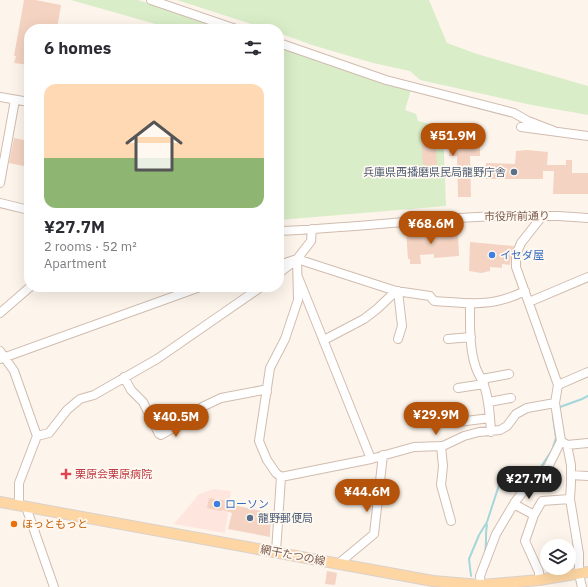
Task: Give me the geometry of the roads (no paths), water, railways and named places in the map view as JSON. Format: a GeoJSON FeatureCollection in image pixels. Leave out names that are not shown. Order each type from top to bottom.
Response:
{"type":"FeatureCollection","features":[{"type":"Feature","properties":{"kind":"main road","name":"網干たつの線"},"geometry":{"type":"LineString","coordinates":[[0,502],[433,581],[481,586],[539,580],[584,573]]}},
{"type":"Feature","properties":{"kind":"street"},"geometry":{"type":"LineString","coordinates":[[151,0],[221,24]]}},
{"type":"Feature","properties":{"kind":"street"},"geometry":{"type":"LineString","coordinates":[[284,45],[386,80],[514,113],[528,121],[554,131]]}},
{"type":"Feature","properties":{"kind":"street"},"geometry":{"type":"LineString","coordinates":[[0,97],[24,101]]}},
{"type":"Feature","properties":{"kind":"street"},"geometry":{"type":"LineString","coordinates":[[0,183],[15,100]]}},
{"type":"Feature","properties":{"kind":"street"},"geometry":{"type":"LineString","coordinates":[[521,127],[588,136]]}},
{"type":"Feature","properties":{"kind":"street"},"geometry":{"type":"LineString","coordinates":[[0,204],[24,209]]}},
{"type":"Feature","properties":{"kind":"street"},"geometry":{"type":"LineString","coordinates":[[543,215],[521,243],[516,255],[516,267],[558,385],[555,403],[571,474],[570,499],[579,554],[584,573],[582,587]]}},
{"type":"Feature","properties":{"kind":"street","name":"市役所前通り"},"geometry":{"type":"LineString","coordinates":[[284,231],[455,218],[543,215],[588,218]]}},
{"type":"Feature","properties":{"kind":"street"},"geometry":{"type":"LineString","coordinates":[[284,269],[297,259],[311,241],[312,229]]}},
{"type":"Feature","properties":{"kind":"street"},"geometry":{"type":"LineString","coordinates":[[284,263],[297,259],[397,291],[430,296],[434,300],[470,303],[500,300],[525,292]]}},
{"type":"Feature","properties":{"kind":"street"},"geometry":{"type":"LineString","coordinates":[[297,259],[298,300],[285,339],[270,368],[259,441],[267,460],[276,473],[281,477],[371,459],[414,447],[441,446],[464,436],[479,432],[500,430],[507,426],[516,414],[527,408],[555,403]]}},
{"type":"Feature","properties":{"kind":"street"},"geometry":{"type":"LineString","coordinates":[[298,277],[371,459]]}},
{"type":"Feature","properties":{"kind":"street"},"geometry":{"type":"LineString","coordinates":[[529,302],[588,277]]}},
{"type":"Feature","properties":{"kind":"street"},"geometry":{"type":"LineString","coordinates":[[397,291],[402,326],[398,339]]}},
{"type":"Feature","properties":{"kind":"street"},"geometry":{"type":"LineString","coordinates":[[324,340],[364,319],[397,291]]}},
{"type":"Feature","properties":{"kind":"street"},"geometry":{"type":"LineString","coordinates":[[0,313],[24,292]]}},
{"type":"Feature","properties":{"kind":"street"},"geometry":{"type":"LineString","coordinates":[[54,587],[23,506],[19,483],[38,436],[14,371],[1,356],[186,292]]}},
{"type":"Feature","properties":{"kind":"street"},"geometry":{"type":"LineString","coordinates":[[38,436],[49,433],[67,410],[80,400],[94,395],[157,359],[254,292]]}},
{"type":"Feature","properties":{"kind":"street"},"geometry":{"type":"LineString","coordinates":[[470,303],[471,337],[476,369],[483,382],[488,402],[491,432]]}},
{"type":"Feature","properties":{"kind":"street"},"geometry":{"type":"LineString","coordinates":[[448,339],[471,337]]}},
{"type":"Feature","properties":{"kind":"street"},"geometry":{"type":"LineString","coordinates":[[558,385],[588,372]]}},
{"type":"Feature","properties":{"kind":"street"},"geometry":{"type":"LineString","coordinates":[[458,388],[509,374]]}},
{"type":"Feature","properties":{"kind":"street"},"geometry":{"type":"LineString","coordinates":[[124,377],[131,390],[143,402],[159,434],[161,435],[184,421],[202,407],[221,398],[263,390],[267,392]]}},
{"type":"Feature","properties":{"kind":"street"},"geometry":{"type":"LineString","coordinates":[[488,402],[511,398]]}},
{"type":"Feature","properties":{"kind":"street"},"geometry":{"type":"LineString","coordinates":[[458,422],[490,418]]}},
{"type":"Feature","properties":{"kind":"street"},"geometry":{"type":"LineString","coordinates":[[564,443],[588,443]]}},
{"type":"Feature","properties":{"kind":"street"},"geometry":{"type":"LineString","coordinates":[[481,586],[480,576],[496,534],[514,504],[528,485],[548,467],[564,443]]}},
{"type":"Feature","properties":{"kind":"street"},"geometry":{"type":"LineString","coordinates":[[441,446],[443,466],[441,485],[450,521]]}},
{"type":"Feature","properties":{"kind":"street"},"geometry":{"type":"LineString","coordinates":[[338,564],[374,534],[383,455]]}},
{"type":"Feature","properties":{"kind":"street"},"geometry":{"type":"LineString","coordinates":[[571,474],[588,476]]}},
{"type":"Feature","properties":{"kind":"street"},"geometry":{"type":"LineString","coordinates":[[276,552],[281,477]]}},
{"type":"Feature","properties":{"kind":"street"},"geometry":{"type":"LineString","coordinates":[[539,580],[539,572],[525,540],[534,515],[542,501],[570,499]]}},
{"type":"Feature","properties":{"kind":"street"},"geometry":{"type":"LineString","coordinates":[[514,504],[534,515]]}},
{"type":"Feature","properties":{"kind":"waterway"},"geometry":{"type":"LineString","coordinates":[[560,407],[588,396]]}},
{"type":"Feature","properties":{"kind":"waterway"},"geometry":{"type":"LineString","coordinates":[[539,470],[552,450],[556,438],[553,417]]}},
{"type":"Feature","properties":{"kind":"waterway"},"geometry":{"type":"LineString","coordinates":[[471,576],[469,559],[479,535],[487,522],[500,482],[505,475],[529,476],[535,473]]}},
{"type":"Feature","properties":{"kind":"waterway"},"geometry":{"type":"LineString","coordinates":[[485,552],[487,525]]}},
{"type":"Feature","properties":{"kind":"place","name":"兵庫県西播磨県民局龍野庁舎"},"geometry":{"type":"Point","coordinates":[514,172]}},
{"type":"Feature","properties":{"kind":"place","name":"イセダ屋"},"geometry":{"type":"Point","coordinates":[492,255]}},
{"type":"Feature","properties":{"kind":"place","name":"栗原会栗原病院"},"geometry":{"type":"Point","coordinates":[66,474]}},
{"type":"Feature","properties":{"kind":"place","name":"ローソン"},"geometry":{"type":"Point","coordinates":[217,504]}},
{"type":"Feature","properties":{"kind":"place","name":"龍野郵便局"},"geometry":{"type":"Point","coordinates":[250,518]}},
{"type":"Feature","properties":{"kind":"place","name":"ほっともっと"},"geometry":{"type":"Point","coordinates":[14,524]}}]}
